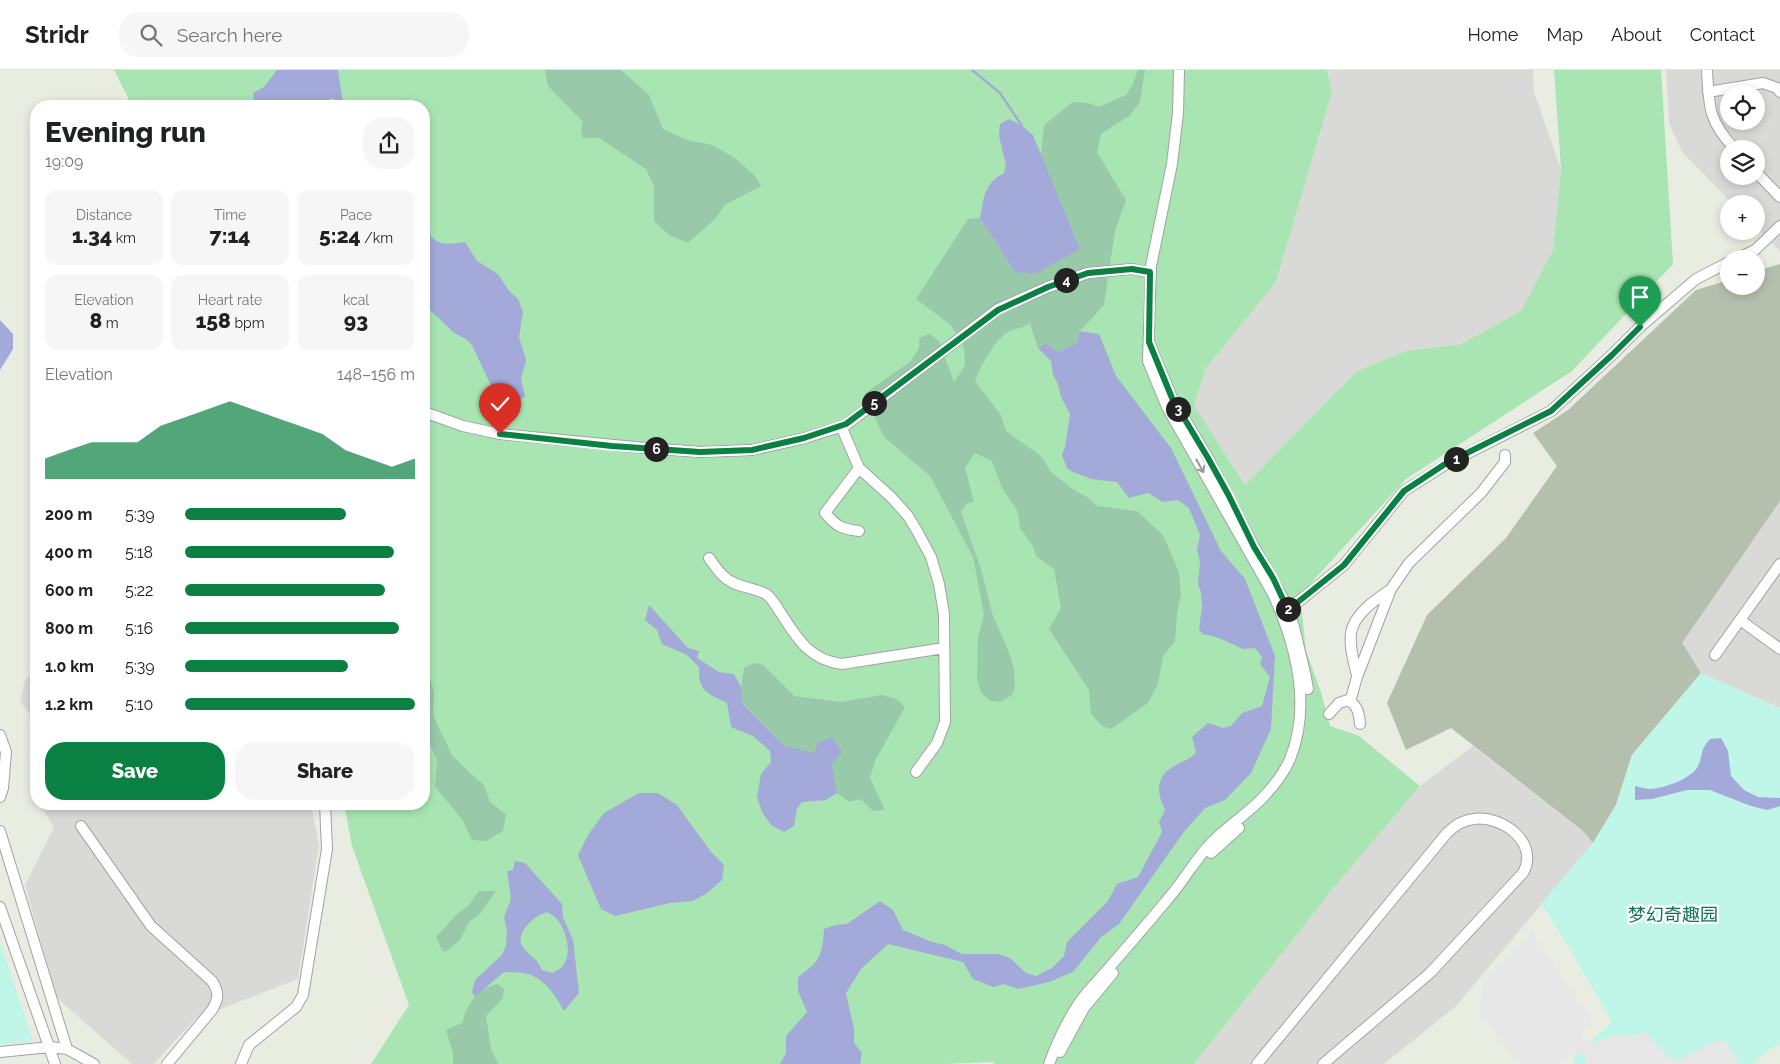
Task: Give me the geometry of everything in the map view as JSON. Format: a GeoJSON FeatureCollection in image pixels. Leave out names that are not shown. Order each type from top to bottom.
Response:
{"type":"FeatureCollection","features":[{"type":"Feature","properties":{"kind":"street"},"geometry":{"type":"LineString","coordinates":[[1056,1064],[1062,1048],[1084,1008],[1178,896],[1201,864],[1219,844],[1263,806],[1288,775],[1296,760],[1304,735],[1308,712],[1308,690],[1294,627],[1273,594],[1168,407],[1148,361],[1150,272],[1172,164],[1178,113],[1179,70]]}},
{"type":"Feature","properties":{"kind":"street"},"geometry":{"type":"LineString","coordinates":[[1707,70],[1709,104],[1713,121],[1726,140]]}},
{"type":"Feature","properties":{"kind":"street"},"geometry":{"type":"LineString","coordinates":[[1708,92],[1763,82],[1778,88],[1780,92]]}},
{"type":"Feature","properties":{"kind":"street"},"geometry":{"type":"LineString","coordinates":[[1765,181],[1780,196]]}},
{"type":"Feature","properties":{"kind":"street"},"geometry":{"type":"LineString","coordinates":[[1755,250],[1780,226]]}},
{"type":"Feature","properties":{"kind":"street"},"geometry":{"type":"LineString","coordinates":[[1286,613],[1344,565],[1404,491],[1445,464],[1551,411],[1640,327],[1696,279],[1720,267]]}},
{"type":"Feature","properties":{"kind":"street"},"geometry":{"type":"LineString","coordinates":[[430,414],[463,426],[500,434],[612,446],[700,452],[752,450],[804,438],[846,424],[998,310],[1048,287],[1088,273],[1132,269],[1150,272]]}},
{"type":"Feature","properties":{"kind":"street"},"geometry":{"type":"LineString","coordinates":[[841,426],[859,468],[892,498],[908,516],[931,557],[939,584],[944,614],[945,722],[937,742],[916,772]]}},
{"type":"Feature","properties":{"kind":"street"},"geometry":{"type":"LineString","coordinates":[[1350,702],[1357,678],[1391,589],[1409,563],[1481,493],[1505,462],[1505,455]]}},
{"type":"Feature","properties":{"kind":"street"},"geometry":{"type":"LineString","coordinates":[[859,468],[825,513],[834,524],[844,530],[859,531]]}},
{"type":"Feature","properties":{"kind":"street"},"geometry":{"type":"LineString","coordinates":[[709,558],[721,574],[735,584],[766,594],[774,602],[803,646],[816,656],[830,662],[842,664],[944,648]]}},
{"type":"Feature","properties":{"kind":"street"},"geometry":{"type":"LineString","coordinates":[[1714,655],[1780,564]]}},
{"type":"Feature","properties":{"kind":"street"},"geometry":{"type":"LineString","coordinates":[[1357,678],[1351,632],[1359,617],[1373,601],[1391,589]]}},
{"type":"Feature","properties":{"kind":"street"},"geometry":{"type":"LineString","coordinates":[[1049,1064],[1061,1034],[1080,1001],[1172,894],[1197,858],[1216,837],[1251,809],[1266,794],[1282,774],[1290,759],[1301,711],[1302,695],[1286,613]]}},
{"type":"Feature","properties":{"kind":"street"},"geometry":{"type":"LineString","coordinates":[[1740,620],[1780,649]]}},
{"type":"Feature","properties":{"kind":"street"},"geometry":{"type":"LineString","coordinates":[[1329,714],[1339,703],[1348,700],[1354,704],[1359,712],[1360,724]]}},
{"type":"Feature","properties":{"kind":"street"},"geometry":{"type":"LineString","coordinates":[[0,735],[6,752],[3,788],[0,797]]}},
{"type":"Feature","properties":{"kind":"street"},"geometry":{"type":"LineString","coordinates":[[241,1064],[249,1045],[296,1007],[303,995],[327,849],[325,810]]}},
{"type":"Feature","properties":{"kind":"street"},"geometry":{"type":"LineString","coordinates":[[1257,1064],[1446,833],[1460,823],[1484,818],[1508,827],[1517,834],[1528,853],[1529,864],[1524,873],[1430,973],[1322,1064]]}},
{"type":"Feature","properties":{"kind":"street"},"geometry":{"type":"LineString","coordinates":[[81,826],[151,926],[212,981],[217,990],[218,1000],[212,1010],[167,1064]]}},
{"type":"Feature","properties":{"kind":"street"},"geometry":{"type":"LineString","coordinates":[[0,831],[67,1050]]}},
{"type":"Feature","properties":{"kind":"street"},"geometry":{"type":"LineString","coordinates":[[0,906],[55,1064]]}},
{"type":"Feature","properties":{"kind":"street"},"geometry":{"type":"LineString","coordinates":[[0,1052],[50,1047],[67,1050],[94,1064]]}},
{"type":"Feature","properties":{"kind":"shaded area"},"geometry":{"type":"Polygon","coordinates":[[[277,70],[338,70],[343,100],[331,98],[329,100],[254,100],[253,93],[264,87],[277,70]]]}},
{"type":"Feature","properties":{"kind":"shaded area"},"geometry":{"type":"Polygon","coordinates":[[[1327,70],[1533,70],[1534,92],[1561,169],[1553,250],[1521,311],[1461,344],[1406,351],[1357,371],[1245,485],[1194,407],[1206,368],[1276,282],[1332,92],[1327,70]]]}},
{"type":"Feature","properties":{"kind":"shaded area"},"geometry":{"type":"Polygon","coordinates":[[[1666,70],[1780,70],[1780,251],[1765,236],[1765,195],[1724,195],[1682,152],[1669,123],[1666,70]]]}},
{"type":"Feature","properties":{"kind":"shaded area"},"geometry":{"type":"Polygon","coordinates":[[[1009,119],[1033,135],[1080,249],[1035,274],[1015,272],[980,218],[984,198],[989,186],[992,181],[1004,173],[1006,165],[999,136],[1000,124],[1009,119]]]}},
{"type":"Feature","properties":{"kind":"shaded area"},"geometry":{"type":"Polygon","coordinates":[[[430,236],[433,239],[446,244],[465,242],[477,261],[498,274],[509,291],[518,299],[523,312],[519,337],[526,360],[521,379],[525,396],[515,404],[494,392],[472,345],[466,339],[454,333],[430,310],[430,236]]]}},
{"type":"Feature","properties":{"kind":"shaded area"},"geometry":{"type":"Polygon","coordinates":[[[1780,264],[1780,501],[1682,643],[1701,673],[1632,755],[1616,805],[1593,843],[1583,831],[1451,728],[1406,750],[1387,703],[1427,615],[1506,538],[1557,466],[1533,433],[1568,410],[1696,290],[1720,283],[1720,295],[1765,295],[1765,268],[1780,264]]]}},
{"type":"Feature","properties":{"kind":"shaded area"},"geometry":{"type":"Polygon","coordinates":[[[0,320],[13,334],[13,349],[0,370],[0,320]]]}},
{"type":"Feature","properties":{"kind":"shaded area"},"geometry":{"type":"Polygon","coordinates":[[[1080,331],[1099,334],[1116,376],[1171,448],[1221,551],[1245,579],[1275,656],[1271,729],[1251,773],[1225,800],[1205,808],[1183,833],[1119,924],[1101,937],[1073,972],[1049,982],[1018,989],[1004,984],[993,987],[973,979],[963,962],[888,944],[861,969],[846,993],[854,1029],[854,1043],[862,1053],[860,1064],[780,1064],[786,1053],[786,1036],[807,1012],[798,991],[798,977],[811,967],[819,957],[824,929],[835,925],[847,924],[880,901],[893,910],[903,930],[932,942],[945,945],[962,954],[998,954],[1010,958],[1026,973],[1036,976],[1052,968],[1064,956],[1067,942],[1108,901],[1117,884],[1138,877],[1162,832],[1159,822],[1165,810],[1160,796],[1159,784],[1169,769],[1194,755],[1196,752],[1192,737],[1208,723],[1223,728],[1231,726],[1242,713],[1262,706],[1270,677],[1260,664],[1262,657],[1255,648],[1243,649],[1219,638],[1203,634],[1199,630],[1202,606],[1198,584],[1200,561],[1197,549],[1200,535],[1189,508],[1178,500],[1163,502],[1148,493],[1129,498],[1117,482],[1091,479],[1067,468],[1062,455],[1070,414],[1053,375],[1051,361],[1038,348],[1046,343],[1058,352],[1077,343],[1080,331]]]}},
{"type":"Feature","properties":{"kind":"shaded area"},"geometry":{"type":"Polygon","coordinates":[[[1780,501],[1780,708],[1701,673],[1681,643],[1780,501]]]}},
{"type":"Feature","properties":{"kind":"shaded area"},"geometry":{"type":"Polygon","coordinates":[[[649,605],[688,648],[699,651],[697,658],[719,672],[734,674],[741,687],[743,704],[785,746],[815,753],[817,743],[832,737],[842,752],[832,764],[837,793],[826,800],[802,802],[797,809],[794,826],[784,832],[771,825],[762,812],[757,797],[761,774],[771,762],[770,751],[753,736],[731,727],[727,703],[705,691],[700,682],[699,667],[687,655],[662,644],[657,630],[645,620],[649,605]]]}},
{"type":"Feature","properties":{"kind":"shaded area"},"geometry":{"type":"Polygon","coordinates":[[[30,676],[30,715],[20,701],[25,680],[30,676]]]}},
{"type":"Feature","properties":{"kind":"shaded area"},"geometry":{"type":"Polygon","coordinates":[[[1721,738],[1728,751],[1731,776],[1744,790],[1758,797],[1780,798],[1780,806],[1767,810],[1751,806],[1710,790],[1687,790],[1652,799],[1635,800],[1635,786],[1649,789],[1657,788],[1671,784],[1691,774],[1699,764],[1703,749],[1710,739],[1721,738]]]}},
{"type":"Feature","properties":{"kind":"shaded area"},"geometry":{"type":"Polygon","coordinates":[[[1473,746],[1583,831],[1593,843],[1456,1006],[1384,1064],[1194,1064],[1336,885],[1420,786],[1473,746]]]}},
{"type":"Feature","properties":{"kind":"shaded area"},"geometry":{"type":"Polygon","coordinates":[[[639,793],[658,793],[677,805],[711,852],[724,865],[722,880],[707,893],[693,901],[670,903],[615,916],[601,909],[578,855],[588,835],[604,813],[639,793]]]}},
{"type":"Feature","properties":{"kind":"shaded area"},"geometry":{"type":"Polygon","coordinates":[[[43,810],[312,810],[319,845],[298,979],[195,1019],[154,1064],[132,1064],[56,997],[25,885],[54,827],[43,810]]]}},
{"type":"Feature","properties":{"kind":"shaded area"},"geometry":{"type":"Polygon","coordinates":[[[515,861],[525,863],[562,904],[563,917],[573,940],[579,993],[564,1011],[554,994],[545,984],[525,973],[504,972],[475,997],[472,992],[475,980],[502,955],[506,945],[507,931],[504,917],[511,899],[507,871],[513,870],[515,861]],[[547,912],[538,916],[527,925],[522,934],[521,943],[525,950],[537,961],[542,970],[553,973],[564,964],[568,945],[560,923],[547,912]]]}},
{"type":"Feature","properties":{"kind":"shaded area"},"geometry":{"type":"Polygon","coordinates":[[[1532,933],[1592,1019],[1581,1036],[1594,1043],[1613,1036],[1647,1034],[1668,1057],[1679,1060],[1723,1038],[1740,1064],[1585,1064],[1587,1059],[1574,1050],[1563,1064],[1517,1064],[1479,1011],[1483,983],[1532,933]]]}},
{"type":"Feature","properties":{"kind":"green space"},"geometry":{"type":"Polygon","coordinates":[[[114,70],[1327,70],[1332,92],[1276,282],[1206,368],[1194,406],[1245,485],[1357,371],[1406,351],[1461,344],[1521,311],[1553,250],[1561,169],[1554,70],[1661,70],[1673,264],[1572,371],[1406,479],[1300,595],[1306,651],[1321,692],[1330,726],[1359,736],[1420,786],[1336,885],[1194,1064],[994,1064],[993,1062],[944,1064],[371,1064],[409,1005],[352,846],[345,810],[430,810],[430,100],[129,100],[114,70]]]}},
{"type":"Feature","properties":{"kind":"green space"},"geometry":{"type":"Polygon","coordinates":[[[545,70],[621,70],[649,95],[663,129],[687,140],[712,145],[735,158],[755,176],[761,186],[725,205],[715,219],[688,243],[669,235],[654,221],[654,186],[646,169],[599,138],[583,138],[581,131],[583,122],[548,86],[545,70]]]}},
{"type":"Feature","properties":{"kind":"green space"},"geometry":{"type":"Polygon","coordinates":[[[1138,70],[1145,70],[1140,102],[1129,116],[1101,134],[1097,152],[1126,200],[1115,231],[1104,305],[1080,331],[1078,343],[1058,352],[1046,343],[1038,348],[1030,323],[1006,333],[990,352],[975,381],[1001,415],[1006,431],[1041,456],[1051,472],[1097,506],[1137,511],[1163,535],[1179,572],[1181,595],[1177,613],[1175,642],[1164,654],[1157,686],[1148,703],[1111,729],[1102,726],[1091,714],[1089,690],[1049,629],[1061,608],[1054,569],[1037,557],[1032,545],[1020,528],[1018,512],[1001,486],[992,461],[975,453],[965,468],[974,502],[967,503],[961,512],[981,569],[992,613],[1010,655],[1014,670],[1015,688],[1012,695],[1000,702],[991,701],[981,693],[977,678],[978,638],[984,614],[973,557],[930,476],[884,437],[864,394],[911,361],[919,348],[919,338],[929,334],[939,341],[954,382],[965,366],[964,348],[951,325],[916,299],[968,219],[980,218],[1015,272],[1080,249],[1041,156],[1044,125],[1073,102],[1088,103],[1099,107],[1126,95],[1133,84],[1138,70]]]}},
{"type":"Feature","properties":{"kind":"green space"},"geometry":{"type":"Polygon","coordinates":[[[754,663],[763,665],[794,696],[840,702],[882,695],[896,699],[905,707],[875,761],[870,778],[885,810],[873,811],[863,801],[858,799],[850,802],[837,793],[832,764],[815,753],[785,746],[743,703],[741,687],[744,668],[754,663]]]}},
{"type":"Feature","properties":{"kind":"green space","name":"梦幻奇趣园"},"geometry":{"type":"Polygon","coordinates":[[[1701,673],[1780,708],[1780,1044],[1769,1050],[1752,1064],[1575,1064],[1573,1056],[1612,1022],[1567,944],[1541,904],[1593,843],[1616,805],[1632,755],[1701,673]]]}},
{"type":"Feature","properties":{"kind":"green space"},"geometry":{"type":"Polygon","coordinates":[[[430,678],[434,692],[433,715],[452,755],[484,785],[490,802],[506,815],[503,831],[486,841],[472,840],[462,819],[435,787],[437,760],[430,744],[430,678]]]}},
{"type":"Feature","properties":{"kind":"green space"},"geometry":{"type":"Polygon","coordinates":[[[479,891],[496,891],[479,915],[469,922],[460,940],[445,952],[436,937],[458,913],[468,906],[479,891]]]}},
{"type":"Feature","properties":{"kind":"green space"},"geometry":{"type":"Polygon","coordinates":[[[0,941],[33,1041],[0,1045],[0,941]]]}},
{"type":"Feature","properties":{"kind":"green space"},"geometry":{"type":"Polygon","coordinates":[[[497,984],[504,989],[503,998],[486,1016],[491,1049],[498,1064],[453,1064],[453,1053],[446,1030],[462,1023],[467,1009],[474,998],[484,990],[497,984]]]}},
{"type":"Feature","properties":{"kind":"waterway"},"geometry":{"type":"LineString","coordinates":[[972,70],[1000,93],[1022,126]]}},
{"type":"Feature","properties":{"kind":"route"},"geometry":{"type":"LineString","coordinates":[[500,434],[612,446],[700,452],[752,450],[804,438],[846,424],[998,310],[1048,287],[1088,273],[1132,269],[1150,272],[1149,342],[1172,398],[1229,496],[1238,517],[1273,578],[1288,610],[1344,565],[1404,491],[1445,464],[1551,411],[1640,327]]}}]}
